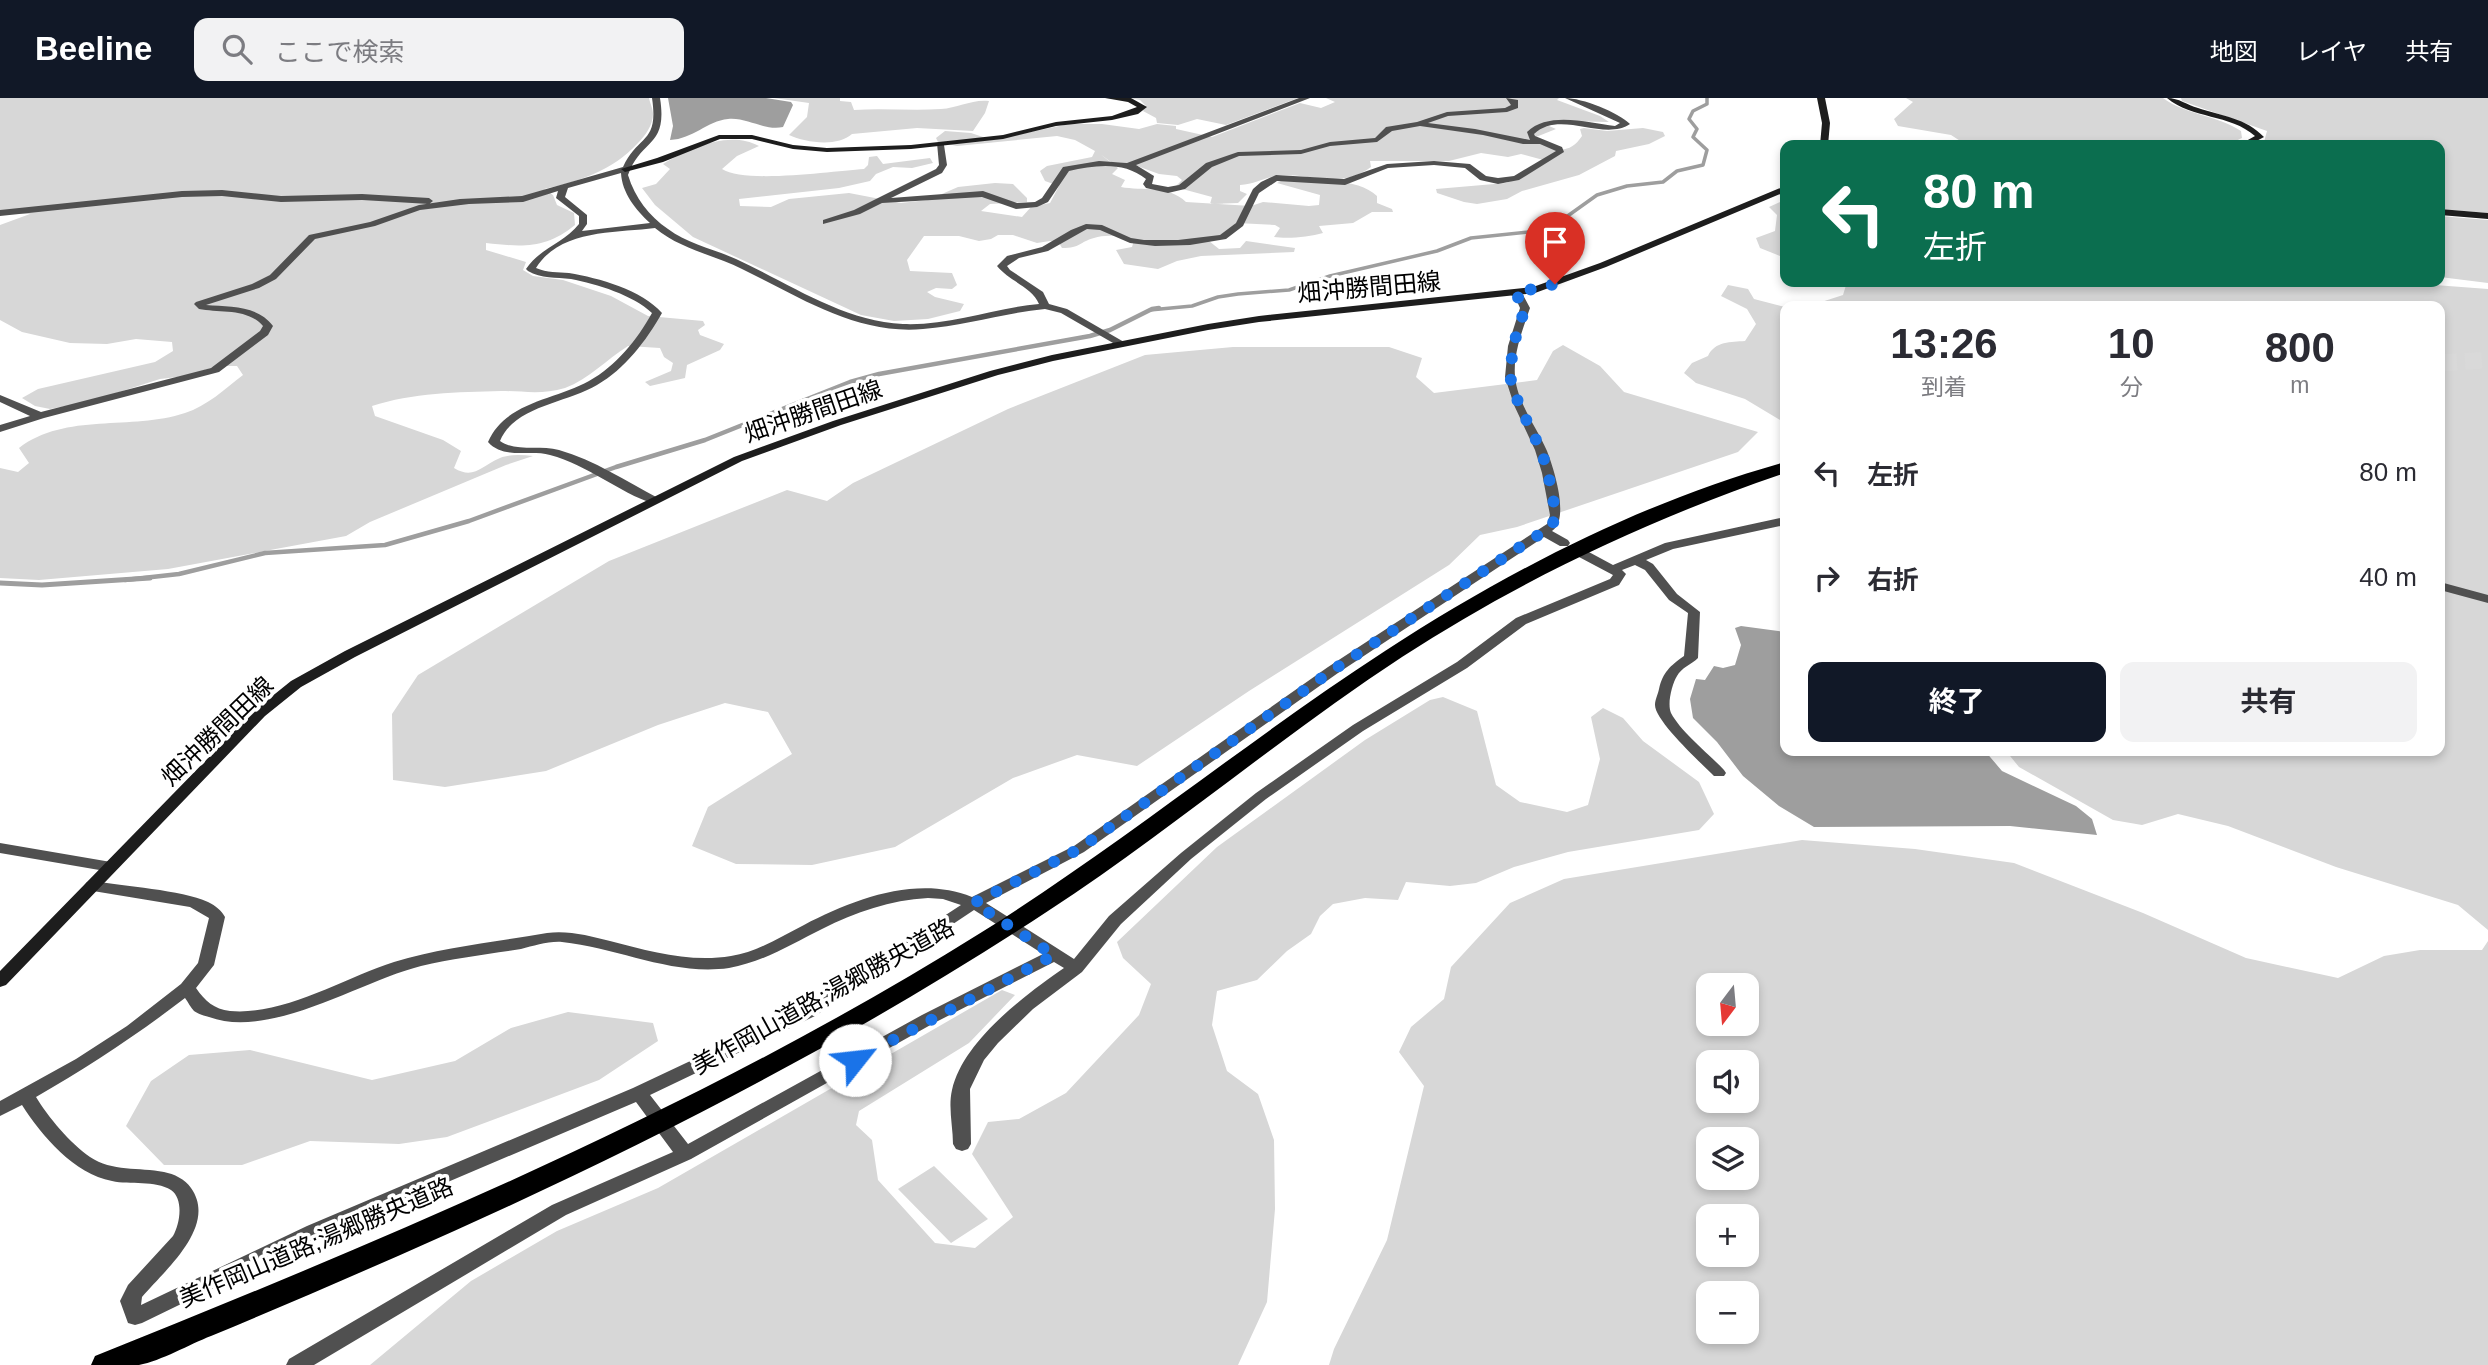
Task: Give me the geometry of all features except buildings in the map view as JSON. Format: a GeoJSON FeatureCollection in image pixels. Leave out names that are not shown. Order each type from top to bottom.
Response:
{"type":"FeatureCollection","features":[{"type":"Feature","properties":{"kind":"highway","name":"美作岡山道路;湯郷勝央道路"},"geometry":{"type":"LineString","coordinates":[[106,1365],[192,1331],[605,1149],[759,1071],[989,939],[1094,869],[1367,673],[1449,619],[1528,573],[1618,530],[1702,495],[1780,469]]}},
{"type":"Feature","properties":{"kind":"highway"},"geometry":{"type":"LineString","coordinates":[[117,1365],[192,1331]]}},
{"type":"Feature","properties":{"kind":"main road"},"geometry":{"type":"LineString","coordinates":[[625,169],[676,155],[705,141],[730,136],[827,150],[940,145],[1003,137],[1056,124],[1112,118],[1143,107],[1130,100],[1109,98]]}},
{"type":"Feature","properties":{"kind":"main road"},"geometry":{"type":"LineString","coordinates":[[1821,98],[1826,123],[1824,140]]}},
{"type":"Feature","properties":{"kind":"main road"},"geometry":{"type":"LineString","coordinates":[[2171,98],[2185,106],[2246,126],[2260,137],[2254,140]]}},
{"type":"Feature","properties":{"kind":"main road","name":"畑沖勝間田線"},"geometry":{"type":"LineString","coordinates":[[0,981],[260,713],[296,684],[738,458],[836,423],[994,373],[1120,344],[1259,319],[1515,293],[1555,284],[1780,191]]}},
{"type":"Feature","properties":{"kind":"main road"},"geometry":{"type":"LineString","coordinates":[[2445,212],[2488,216]]}},
{"type":"Feature","properties":{"kind":"street"},"geometry":{"type":"LineString","coordinates":[[656,98],[660,121],[658,130],[625,169],[624,175],[630,196],[658,225],[681,241],[732,260],[811,300],[867,321],[906,327],[1045,306],[1064,311],[1120,344]]}},
{"type":"Feature","properties":{"kind":"street"},"geometry":{"type":"LineString","coordinates":[[1127,166],[1306,98]]}},
{"type":"Feature","properties":{"kind":"street"},"geometry":{"type":"LineString","coordinates":[[881,200],[984,194],[1006,204],[1026,206],[1045,200],[1066,169],[1106,164],[1127,166],[1149,175],[1149,186],[1176,189],[1188,184],[1209,165],[1228,157],[1251,152],[1301,152],[1330,144],[1377,140],[1389,129],[1419,124],[1457,112],[1507,110],[1514,106],[1515,102],[1510,98]]}},
{"type":"Feature","properties":{"kind":"street"},"geometry":{"type":"LineString","coordinates":[[1539,142],[1530,134],[1544,123],[1616,128],[1626,124],[1569,98]]}},
{"type":"Feature","properties":{"kind":"street"},"geometry":{"type":"LineString","coordinates":[[1045,306],[1042,296],[1008,274],[1002,266],[1005,260],[1012,257],[1044,250],[1081,227],[1097,226],[1124,239],[1142,243],[1223,237],[1235,233],[1245,220],[1248,202],[1266,182],[1276,178],[1345,182],[1387,166],[1434,163],[1460,164],[1489,180],[1509,180],[1560,152],[1559,149],[1539,142],[1507,141],[1475,131],[1442,129],[1419,124]]}},
{"type":"Feature","properties":{"kind":"street"},"geometry":{"type":"LineString","coordinates":[[826,222],[857,212],[939,171],[943,164],[940,145]]}},
{"type":"Feature","properties":{"kind":"street"},"geometry":{"type":"LineString","coordinates":[[0,429],[142,388],[196,377],[228,363],[264,333],[268,326],[265,320],[253,314],[202,307],[199,304],[263,283],[287,264],[303,242],[312,237],[372,223],[419,208],[523,199],[625,169]]}},
{"type":"Feature","properties":{"kind":"street"},"geometry":{"type":"LineString","coordinates":[[565,188],[560,198],[583,215],[583,224],[573,235],[544,251],[531,269],[543,275],[567,276],[620,291],[650,306],[657,313],[635,345],[596,382],[528,410],[503,427],[495,435],[494,442],[505,448],[538,449],[558,453],[654,500]]}},
{"type":"Feature","properties":{"kind":"street"},"geometry":{"type":"LineString","coordinates":[[0,213],[150,195],[196,193],[281,199],[362,197],[467,202]]}},
{"type":"Feature","properties":{"kind":"street"},"geometry":{"type":"LineString","coordinates":[[573,235],[658,225]]}},
{"type":"Feature","properties":{"kind":"street"},"geometry":{"type":"LineString","coordinates":[[25,1095],[41,1120],[84,1162],[111,1174],[164,1179],[179,1185],[187,1197],[188,1226],[180,1241],[135,1291],[130,1301],[135,1317],[314,1231],[639,1093],[809,1012],[977,906],[1079,849],[1333,670],[1552,526],[1556,514],[1548,473],[1510,377],[1513,346],[1525,308],[1515,293]]}},
{"type":"Feature","properties":{"kind":"street"},"geometry":{"type":"LineString","coordinates":[[0,398],[40,416]]}},
{"type":"Feature","properties":{"kind":"street"},"geometry":{"type":"LineString","coordinates":[[1612,570],[1669,546],[1780,522]]}},
{"type":"Feature","properties":{"kind":"street"},"geometry":{"type":"LineString","coordinates":[[1544,532],[1564,543]]}},
{"type":"Feature","properties":{"kind":"street"},"geometry":{"type":"LineString","coordinates":[[962,1144],[961,1089],[975,1062],[1006,1024],[1038,994],[1076,968],[1115,920],[1186,856],[1261,796],[1358,728],[1453,671],[1521,621],[1615,583],[1620,575],[1584,554]]}},
{"type":"Feature","properties":{"kind":"street"},"geometry":{"type":"LineString","coordinates":[[1636,560],[1649,568],[1673,597],[1694,611],[1691,658],[1674,669],[1662,705],[1664,713],[1675,728],[1719,773]]}},
{"type":"Feature","properties":{"kind":"street"},"geometry":{"type":"LineString","coordinates":[[2445,587],[2488,599]]}},
{"type":"Feature","properties":{"kind":"street"},"geometry":{"type":"LineString","coordinates":[[0,848],[111,867]]}},
{"type":"Feature","properties":{"kind":"street"},"geometry":{"type":"LineString","coordinates":[[0,1109],[103,1050],[187,988],[206,965],[217,918],[213,912],[199,904],[92,886]]}},
{"type":"Feature","properties":{"kind":"street"},"geometry":{"type":"LineString","coordinates":[[187,988],[200,1007],[233,1018],[312,1001],[390,967],[466,951],[558,937],[586,940],[668,961],[699,965],[728,962],[755,957],[840,914],[919,893],[943,894],[977,906],[1076,968]]}},
{"type":"Feature","properties":{"kind":"street"},"geometry":{"type":"LineString","coordinates":[[296,1365],[559,1210],[685,1154],[928,1019],[1054,955]]}},
{"type":"Feature","properties":{"kind":"street"},"geometry":{"type":"LineString","coordinates":[[639,1093],[685,1154]]}},
{"type":"Feature","properties":{"kind":"shaded area"},"geometry":{"type":"Polygon","coordinates":[[[0,98],[649,98],[653,112],[652,122],[628,153],[595,174],[544,189],[553,195],[557,205],[574,213],[575,225],[544,242],[522,245],[486,243],[486,250],[526,262],[523,270],[533,276],[563,280],[611,296],[648,316],[703,321],[705,325],[698,330],[700,335],[724,344],[720,350],[687,365],[685,378],[650,386],[645,382],[671,371],[673,363],[664,357],[660,348],[628,346],[582,379],[557,390],[435,394],[372,406],[375,416],[443,440],[461,451],[454,468],[467,473],[477,471],[500,458],[533,456],[370,522],[346,536],[168,569],[39,580],[0,578],[0,468],[18,472],[29,463],[19,448],[37,437],[57,430],[143,421],[185,413],[208,402],[243,375],[237,366],[217,366],[186,376],[160,379],[88,402],[50,409],[35,406],[22,398],[38,389],[155,362],[173,351],[172,342],[136,339],[107,344],[70,343],[22,332],[0,320],[0,225],[30,214],[0,214],[0,98]]]}},
{"type":"Feature","properties":{"kind":"shaded area"},"geometry":{"type":"Polygon","coordinates":[[[668,98],[766,98],[791,102],[793,105],[783,127],[728,119],[713,123],[686,137],[670,140],[673,126],[668,98]]]}},
{"type":"Feature","properties":{"kind":"shaded area"},"geometry":{"type":"Polygon","coordinates":[[[774,98],[840,98],[840,101],[851,102],[854,110],[941,109],[989,101],[985,113],[973,131],[917,128],[852,134],[839,141],[822,142],[789,135],[807,117],[809,103],[774,98]]]}},
{"type":"Feature","properties":{"kind":"shaded area"},"geometry":{"type":"Polygon","coordinates":[[[1129,98],[1298,98],[1226,125],[1197,119],[1178,125],[1157,123],[1156,118],[1143,111],[1146,106],[1140,100],[1129,98]]]}},
{"type":"Feature","properties":{"kind":"shaded area"},"geometry":{"type":"Polygon","coordinates":[[[1326,98],[1559,98],[1557,100],[1609,122],[1559,121],[1549,126],[1556,129],[1536,137],[1554,148],[1566,149],[1577,143],[1582,136],[1580,129],[1584,128],[1607,131],[1643,128],[1663,132],[1665,136],[1649,144],[1616,151],[1615,156],[1579,175],[1522,191],[1507,199],[1477,204],[1437,193],[1436,189],[1506,183],[1522,177],[1547,161],[1521,154],[1508,157],[1481,153],[1449,161],[1370,161],[1371,167],[1350,177],[1328,179],[1282,175],[1240,185],[1240,191],[1247,194],[1238,203],[1215,204],[1251,206],[1263,202],[1319,205],[1320,195],[1277,183],[1285,179],[1321,180],[1346,183],[1369,190],[1377,196],[1377,203],[1392,209],[1393,212],[1372,212],[1353,223],[1319,226],[1323,233],[1286,238],[1274,237],[1280,228],[1275,225],[1236,223],[1228,232],[1209,241],[1219,249],[1240,248],[1246,241],[1295,248],[1294,252],[1201,256],[1177,261],[1158,269],[1124,264],[1116,250],[1132,247],[1134,240],[1120,237],[1099,237],[1073,247],[1062,248],[1059,243],[1037,243],[1013,235],[998,235],[979,241],[959,236],[924,236],[907,260],[910,271],[952,273],[957,285],[952,289],[936,288],[927,292],[935,297],[964,304],[960,311],[928,319],[894,321],[861,315],[693,237],[655,205],[642,188],[656,184],[670,169],[663,164],[674,158],[710,143],[735,140],[759,146],[737,156],[722,169],[750,176],[864,169],[868,165],[869,157],[877,156],[883,164],[930,158],[933,163],[912,168],[893,167],[876,174],[870,181],[839,188],[739,199],[740,206],[771,207],[789,199],[849,193],[901,203],[928,200],[958,187],[995,183],[1013,184],[1027,198],[1027,202],[990,204],[981,211],[1022,217],[1031,207],[1050,203],[1059,186],[1045,181],[1040,171],[1047,166],[1092,157],[1095,151],[1075,140],[1057,136],[957,146],[938,142],[936,138],[945,131],[971,133],[992,140],[1069,124],[1102,124],[1139,129],[1157,124],[1176,126],[1176,129],[1212,137],[1300,103],[1321,108],[1335,102],[1326,98]],[[1100,154],[1118,168],[1112,174],[1125,180],[1121,187],[1164,191],[1186,202],[1210,203],[1212,197],[1175,187],[1182,180],[1177,176],[1159,174],[1129,163],[1111,162],[1100,154]]]}},
{"type":"Feature","properties":{"kind":"shaded area"},"geometry":{"type":"Polygon","coordinates":[[[1906,98],[2163,98],[2172,104],[2232,126],[2241,131],[2242,138],[1959,140],[1951,135],[1898,126],[1894,119],[1913,102],[1906,98]]]}},
{"type":"Feature","properties":{"kind":"shaded area"},"geometry":{"type":"Polygon","coordinates":[[[2181,98],[2488,98],[2488,213],[2445,209],[2445,140],[2265,140],[2267,131],[2182,101],[2181,98]]]}},
{"type":"Feature","properties":{"kind":"shaded area"},"geometry":{"type":"Polygon","coordinates":[[[1780,202],[1780,256],[1760,248],[1756,238],[1775,231],[1777,215],[1769,207],[1780,202]]]}},
{"type":"Feature","properties":{"kind":"shaded area"},"geometry":{"type":"Polygon","coordinates":[[[2445,216],[2488,220],[2488,283],[2445,278],[2445,216]]]}},
{"type":"Feature","properties":{"kind":"shaded area"},"geometry":{"type":"Polygon","coordinates":[[[1728,285],[1748,289],[1754,299],[1780,306],[1780,420],[1745,399],[1696,383],[1684,373],[1692,363],[1708,356],[1715,347],[1729,342],[1745,341],[1756,324],[1747,309],[1721,296],[1728,285]]]}},
{"type":"Feature","properties":{"kind":"shaded area"},"geometry":{"type":"Polygon","coordinates":[[[2445,286],[2488,289],[2488,930],[2458,905],[2336,867],[2228,826],[2178,814],[2142,825],[2113,820],[2019,767],[2010,756],[2445,756],[2445,301],[1824,301],[1843,295],[1845,287],[2445,286]]]}},
{"type":"Feature","properties":{"kind":"shaded area"},"geometry":{"type":"Polygon","coordinates":[[[1563,345],[1600,366],[1624,392],[1758,432],[1738,452],[1517,527],[1480,535],[1449,565],[1249,691],[1137,766],[1077,755],[1013,778],[895,847],[812,865],[736,864],[692,846],[708,807],[792,754],[768,712],[725,703],[658,725],[546,771],[445,787],[393,780],[392,714],[418,675],[609,561],[787,490],[827,501],[853,483],[1008,409],[1145,355],[1233,347],[1389,347],[1422,358],[1416,377],[1434,393],[1537,380],[1553,351],[1563,345]]]}},
{"type":"Feature","properties":{"kind":"shaded area"},"geometry":{"type":"Polygon","coordinates":[[[1741,626],[1780,631],[1780,756],[1989,756],[2002,771],[2076,806],[2092,819],[2097,835],[2010,826],[1814,827],[1779,806],[1743,776],[1717,742],[1693,718],[1690,699],[1696,679],[1705,680],[1714,666],[1723,668],[1735,665],[1741,645],[1735,628],[1741,626]]]}},
{"type":"Feature","properties":{"kind":"shaded area"},"geometry":{"type":"Polygon","coordinates":[[[1443,697],[1477,711],[1496,785],[1520,802],[1567,812],[1588,805],[1600,759],[1591,717],[1603,708],[1623,718],[1643,741],[1699,782],[1714,814],[1699,830],[1568,852],[1514,867],[1476,883],[1450,886],[1406,882],[1398,900],[1365,898],[1333,904],[1320,916],[1311,934],[1287,951],[1257,980],[1217,991],[1212,1025],[1227,1071],[1258,1094],[1274,1140],[1275,1209],[1267,1302],[1238,1365],[370,1365],[471,1281],[557,1231],[658,1188],[1002,990],[1015,995],[969,1043],[859,1111],[856,1125],[872,1140],[878,1180],[935,1243],[975,1248],[1013,1217],[972,1154],[988,1122],[1019,1119],[1066,1093],[1139,1015],[1151,984],[1123,958],[1117,942],[1217,847],[1365,740],[1430,700],[1443,697]]]}},
{"type":"Feature","properties":{"kind":"shaded area"},"geometry":{"type":"Polygon","coordinates":[[[1802,840],[1915,849],[2014,863],[2143,913],[2246,958],[2338,978],[2384,956],[2420,950],[2482,950],[2488,941],[2488,1365],[1329,1365],[1334,1349],[1387,1240],[1424,1086],[1399,1052],[1411,1027],[1444,999],[1451,967],[1510,903],[1564,879],[1802,840]]]}},
{"type":"Feature","properties":{"kind":"shaded area"},"geometry":{"type":"Polygon","coordinates":[[[568,1012],[653,1023],[658,1041],[599,1080],[447,1137],[399,1144],[310,1141],[242,1165],[164,1165],[126,1126],[151,1081],[189,1055],[250,1050],[372,1080],[455,1061],[511,1028],[568,1012]]]}},
{"type":"Feature","properties":{"kind":"shaded area"},"geometry":{"type":"Polygon","coordinates":[[[934,1166],[988,1219],[951,1243],[898,1189],[934,1166]]]}},
{"type":"Feature","properties":{"kind":"waterway"},"geometry":{"type":"LineString","coordinates":[[1150,310],[1192,306],[1218,297],[1238,294],[1289,290],[1330,276],[1437,251],[1471,238],[1548,230],[1597,195],[1627,186],[1663,182],[1677,171],[1703,165],[1707,150],[1693,137],[1697,129],[1689,119],[1693,111],[1707,104],[1707,98]]}},
{"type":"Feature","properties":{"kind":"waterway"},"geometry":{"type":"LineString","coordinates":[[1150,310],[1159,308]]}},
{"type":"Feature","properties":{"kind":"waterway"},"geometry":{"type":"LineString","coordinates":[[133,579],[179,574],[265,553],[385,545],[469,521],[616,467],[705,440],[850,382],[879,374],[1090,336],[1110,330],[1150,310]]}},
{"type":"Feature","properties":{"kind":"waterway"},"geometry":{"type":"LineString","coordinates":[[133,579],[150,578]]}},
{"type":"Feature","properties":{"kind":"waterway"},"geometry":{"type":"LineString","coordinates":[[0,583],[42,585],[133,579]]}},
{"type":"Feature","properties":{"kind":"waterway"},"geometry":{"type":"LineString","coordinates":[[125,580],[133,579]]}},
{"type":"Feature","properties":{"kind":"tunnel"},"geometry":{"type":"LineString","coordinates":[[2445,363],[2488,360]]}},
{"type":"Feature","properties":{"kind":"route"},"geometry":{"type":"LineString","coordinates":[[855,1060],[928,1019],[1054,955],[974,903],[1079,849],[1333,670],[1552,526],[1556,514],[1548,473],[1510,377],[1513,346],[1525,308],[1525,304],[1515,293],[1555,284]]}}]}
